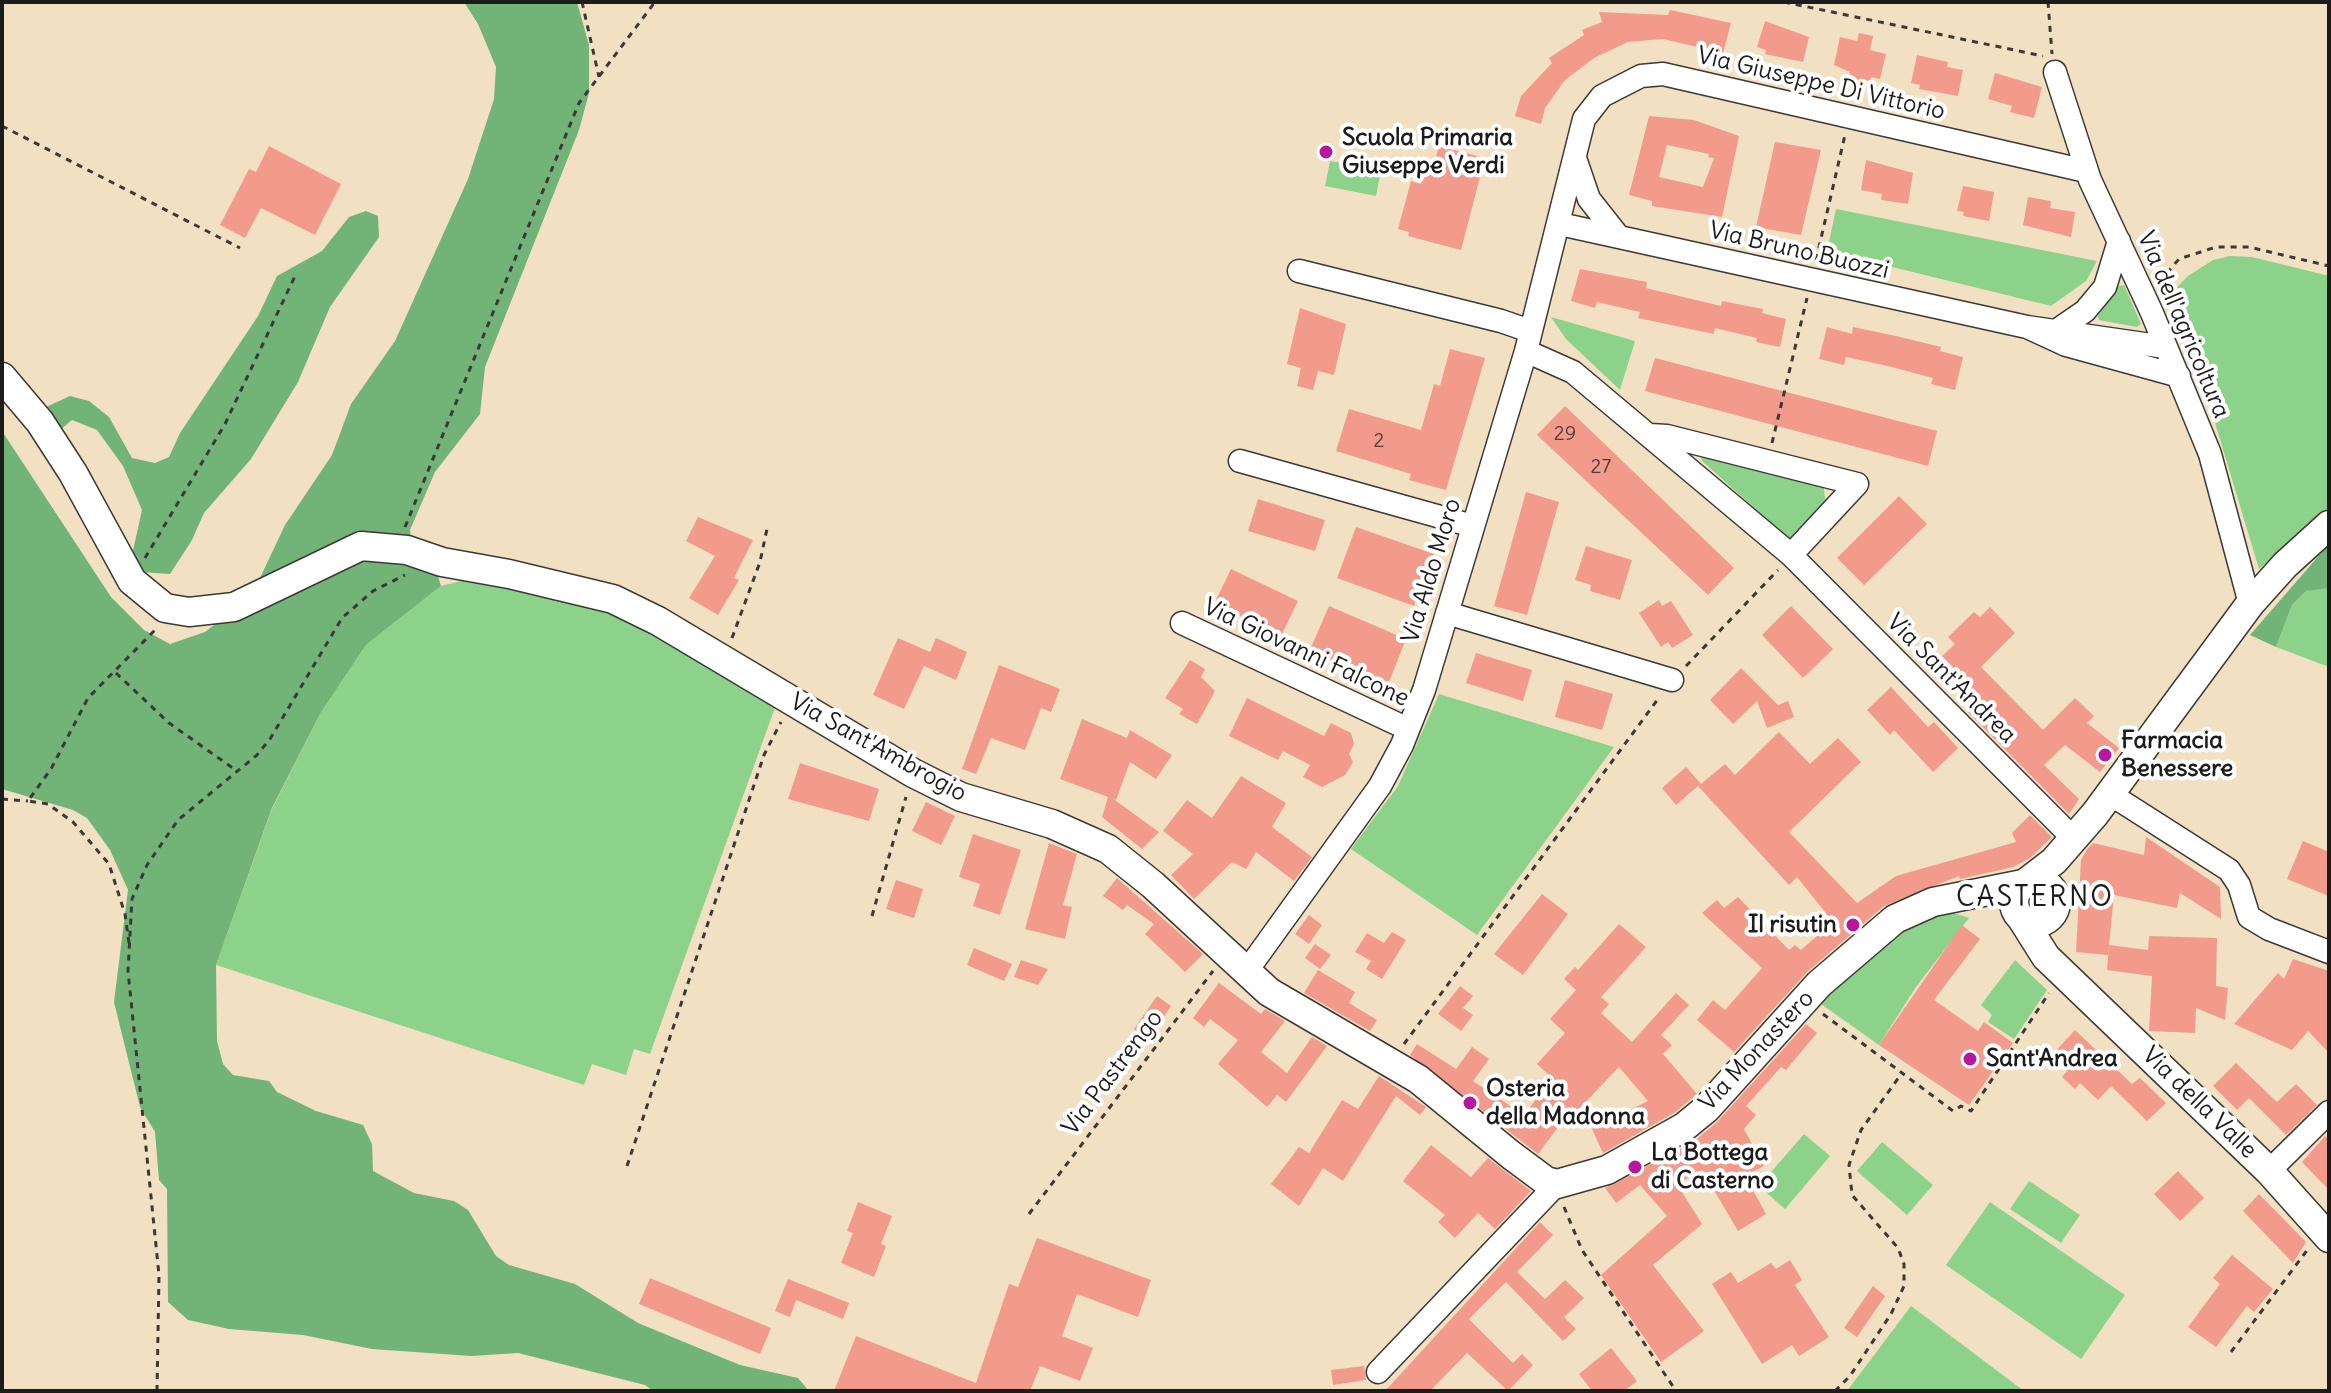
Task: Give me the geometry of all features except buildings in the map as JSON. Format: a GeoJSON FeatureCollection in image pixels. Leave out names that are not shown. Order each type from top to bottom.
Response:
{"type":"FeatureCollection","features":[{"type":"Feature","properties":{"kind":"street","name":"Via dell'agricoltura"},"geometry":{"type":"LineString","coordinates":[[2055,72],[2086,171],[2152,313],[2210,454],[2250,604]]}},
{"type":"Feature","properties":{"kind":"street","name":"Via Giuseppe Di Vittorio"},"geometry":{"type":"LineString","coordinates":[[1576,151],[1584,119],[1602,96],[1641,76],[1663,74],[2086,171]]}},
{"type":"Feature","properties":{"kind":"street","name":"Via Aldo Moro"},"geometry":{"type":"LineString","coordinates":[[1236,963],[1380,786],[1408,729],[1447,613],[1528,341],[1576,151]]}},
{"type":"Feature","properties":{"kind":"street"},"geometry":{"type":"LineString","coordinates":[[1576,151],[1589,199],[1620,238]]}},
{"type":"Feature","properties":{"kind":"street","name":"Via Bruno Buozzi"},"geometry":{"type":"LineString","coordinates":[[1560,224],[2043,331],[2165,347]]}},
{"type":"Feature","properties":{"kind":"street"},"geometry":{"type":"LineString","coordinates":[[2043,331],[2085,311],[2105,287],[2119,241]]}},
{"type":"Feature","properties":{"kind":"street","name":"Via Sant'Andrea"},"geometry":{"type":"LineString","coordinates":[[1299,271],[1501,321],[1573,372],[1791,555],[2074,839]]}},
{"type":"Feature","properties":{"kind":"street","name":"Via Bruno Buozzi"},"geometry":{"type":"LineString","coordinates":[[2043,331],[2179,376]]}},
{"type":"Feature","properties":{"kind":"street"},"geometry":{"type":"LineString","coordinates":[[2,377],[57,448],[123,568],[141,592],[165,608]]}},
{"type":"Feature","properties":{"kind":"street","name":"Via Sant'Andrea"},"geometry":{"type":"LineString","coordinates":[[1650,435],[1667,436],[1857,484],[1791,555]]}},
{"type":"Feature","properties":{"kind":"street"},"geometry":{"type":"LineString","coordinates":[[1240,461],[1473,526]]}},
{"type":"Feature","properties":{"kind":"street"},"geometry":{"type":"LineString","coordinates":[[2019,916],[2013,901],[2026,883],[2074,839],[2250,604],[2285,565],[2329,525]]}},
{"type":"Feature","properties":{"kind":"street","name":"Via Sant'Ambrogio"},"geometry":{"type":"LineString","coordinates":[[165,608],[189,612],[234,607],[361,546],[407,550],[442,562],[509,574],[613,599],[724,660],[913,773],[961,797],[1052,824],[1108,849],[1153,885],[1269,992],[1322,1026],[1418,1079],[1546,1181],[1557,1184]]}},
{"type":"Feature","properties":{"kind":"street"},"geometry":{"type":"LineString","coordinates":[[1447,613],[1672,680]]}},
{"type":"Feature","properties":{"kind":"street","name":"Via Giovanni Falcone"},"geometry":{"type":"LineString","coordinates":[[1182,623],[1408,729]]}},
{"type":"Feature","properties":{"kind":"street"},"geometry":{"type":"LineString","coordinates":[[2110,794],[2229,870],[2239,885],[2249,917],[2269,929],[2329,952]]}},
{"type":"Feature","properties":{"kind":"street"},"geometry":{"type":"LineString","coordinates":[[1964,896],[2041,922],[2052,915],[2074,839]]}},
{"type":"Feature","properties":{"kind":"street"},"geometry":{"type":"LineString","coordinates":[[2026,883],[2042,881],[2056,899],[2059,979]]}},
{"type":"Feature","properties":{"kind":"street","name":"Via Monastero"},"geometry":{"type":"LineString","coordinates":[[1557,1184],[1607,1170],[1684,1127],[1706,1109],[1804,999],[1843,961],[1895,919],[1916,907],[2026,883]]}},
{"type":"Feature","properties":{"kind":"street","name":"Via della Valle"},"geometry":{"type":"LineString","coordinates":[[2019,916],[2059,979],[2269,1171],[2326,1234]]}},
{"type":"Feature","properties":{"kind":"street"},"geometry":{"type":"LineString","coordinates":[[2269,1171],[2329,1112]]}},
{"type":"Feature","properties":{"kind":"street"},"geometry":{"type":"LineString","coordinates":[[1378,1372],[1557,1184]]}},
{"type":"Feature","properties":{"kind":"path"},"geometry":{"type":"LineString","coordinates":[[582,2],[599,77]]}},
{"type":"Feature","properties":{"kind":"path"},"geometry":{"type":"LineString","coordinates":[[407,550],[405,528],[579,103],[655,2]]}},
{"type":"Feature","properties":{"kind":"path"},"geometry":{"type":"LineString","coordinates":[[1784,2],[2053,57],[2048,2]]}},
{"type":"Feature","properties":{"kind":"path"},"geometry":{"type":"LineString","coordinates":[[2,126],[240,248]]}},
{"type":"Feature","properties":{"kind":"path"},"geometry":{"type":"LineString","coordinates":[[2152,313],[2158,284],[2167,269],[2196,252],[2249,247],[2329,266]]}},
{"type":"Feature","properties":{"kind":"path"},"geometry":{"type":"LineString","coordinates":[[141,592],[146,556],[225,424],[295,276]]}},
{"type":"Feature","properties":{"kind":"path"},"geometry":{"type":"LineString","coordinates":[[724,660],[760,562],[768,524]]}},
{"type":"Feature","properties":{"kind":"path"},"geometry":{"type":"LineString","coordinates":[[1389,1063],[1672,680],[1791,555]]}},
{"type":"Feature","properties":{"kind":"path"},"geometry":{"type":"LineString","coordinates":[[157,1391],[159,1275],[128,971],[132,899],[163,838],[178,820],[257,755],[276,731],[342,618],[388,580],[442,562]]}},
{"type":"Feature","properties":{"kind":"path"},"geometry":{"type":"LineString","coordinates":[[28,801],[51,769],[88,698],[160,625],[165,608]]}},
{"type":"Feature","properties":{"kind":"path"},"geometry":{"type":"LineString","coordinates":[[115,673],[169,723],[237,771]]}},
{"type":"Feature","properties":{"kind":"path"},"geometry":{"type":"LineString","coordinates":[[627,1166],[764,755],[791,701]]}},
{"type":"Feature","properties":{"kind":"path"},"geometry":{"type":"LineString","coordinates":[[872,916],[913,773]]}},
{"type":"Feature","properties":{"kind":"path"},"geometry":{"type":"LineString","coordinates":[[2,799],[48,804],[73,822],[109,864],[125,914],[129,946]]}},
{"type":"Feature","properties":{"kind":"path","name":"Via Pastrengo"},"geometry":{"type":"LineString","coordinates":[[1029,1214],[1236,963]]}},
{"type":"Feature","properties":{"kind":"path"},"geometry":{"type":"LineString","coordinates":[[1804,999],[1953,1111],[1961,1106],[1971,1111],[2059,979]]}},
{"type":"Feature","properties":{"kind":"path"},"geometry":{"type":"LineString","coordinates":[[1835,1391],[1850,1376],[1891,1314],[1904,1286],[1904,1264],[1898,1248],[1852,1195],[1849,1165],[1861,1130],[1902,1073]]}},
{"type":"Feature","properties":{"kind":"path"},"geometry":{"type":"LineString","coordinates":[[1557,1184],[1582,1250],[1676,1391]]}},
{"type":"Feature","properties":{"kind":"path"},"geometry":{"type":"LineString","coordinates":[[2231,1352],[2326,1234]]}},
{"type":"Feature","properties":{"kind":"green space"},"geometry":{"type":"Polygon","coordinates":[[[464,2],[577,2],[589,45],[589,93],[579,130],[485,367],[480,414],[435,472],[410,530],[411,540],[438,576],[441,586],[366,645],[320,714],[272,808],[216,965],[217,1041],[223,1064],[233,1075],[269,1081],[277,1092],[316,1111],[363,1125],[372,1144],[373,1171],[414,1193],[454,1201],[468,1210],[496,1256],[509,1265],[575,1284],[638,1323],[740,1365],[798,1378],[809,1391],[653,1391],[645,1385],[518,1353],[471,1356],[372,1349],[303,1335],[229,1329],[188,1320],[168,1302],[167,1189],[159,1180],[155,1132],[140,1107],[114,1002],[128,890],[110,850],[87,818],[73,810],[2,789],[2,431],[111,597],[144,630],[170,644],[205,632],[219,621],[259,580],[285,525],[332,455],[351,404],[395,341],[468,179],[494,99],[496,67],[478,24],[464,2]]]}},
{"type":"Feature","properties":{"kind":"green space"},"geometry":{"type":"Polygon","coordinates":[[[1330,161],[1381,170],[1376,196],[1325,186],[1330,161]]]}},
{"type":"Feature","properties":{"kind":"green space"},"geometry":{"type":"Polygon","coordinates":[[[1836,209],[2097,261],[2086,281],[2051,306],[1827,251],[1836,209]]]}},
{"type":"Feature","properties":{"kind":"green space"},"geometry":{"type":"Polygon","coordinates":[[[366,211],[378,216],[379,237],[330,307],[298,382],[251,459],[204,513],[192,540],[170,574],[141,572],[132,555],[142,510],[123,466],[97,430],[72,420],[60,430],[48,419],[46,407],[70,396],[89,401],[109,417],[132,458],[155,463],[169,457],[180,433],[258,316],[277,276],[322,251],[349,217],[366,211]]]}},
{"type":"Feature","properties":{"kind":"green space"},"geometry":{"type":"Polygon","coordinates":[[[2230,256],[2252,257],[2329,276],[2329,509],[2259,569],[2204,386],[2176,332],[2172,316],[2177,287],[2213,260],[2230,256]]]}},
{"type":"Feature","properties":{"kind":"green space"},"geometry":{"type":"Polygon","coordinates":[[[2124,285],[2141,324],[2137,327],[2099,320],[2098,316],[2119,286],[2124,285]]]}},
{"type":"Feature","properties":{"kind":"green space"},"geometry":{"type":"Polygon","coordinates":[[[1551,317],[1635,341],[1620,390],[1566,339],[1551,317]]]}},
{"type":"Feature","properties":{"kind":"green space"},"geometry":{"type":"Polygon","coordinates":[[[1700,454],[1823,484],[1826,503],[1796,539],[1788,538],[1702,461],[1700,454]]]}},
{"type":"Feature","properties":{"kind":"green space"},"geometry":{"type":"Polygon","coordinates":[[[2329,544],[2329,588],[2306,591],[2292,605],[2276,647],[2250,635],[2329,544]]]}},
{"type":"Feature","properties":{"kind":"green space"},"geometry":{"type":"Polygon","coordinates":[[[469,579],[613,611],[777,702],[650,1054],[634,1049],[626,1075],[592,1064],[584,1085],[216,965],[272,809],[320,714],[366,645],[441,586],[469,579]]]}},
{"type":"Feature","properties":{"kind":"green space"},"geometry":{"type":"Polygon","coordinates":[[[2329,586],[2329,667],[2276,647],[2292,605],[2306,591],[2329,586]]]}},
{"type":"Feature","properties":{"kind":"green space"},"geometry":{"type":"Polygon","coordinates":[[[1439,694],[1614,747],[1477,935],[1351,849],[1398,786],[1439,694]]]}},
{"type":"Feature","properties":{"kind":"green space"},"geometry":{"type":"Polygon","coordinates":[[[1948,911],[1969,918],[1916,987],[1879,1045],[1821,1004],[1880,943],[1916,921],[1948,911]]]}},
{"type":"Feature","properties":{"kind":"green space"},"geometry":{"type":"Polygon","coordinates":[[[2015,960],[2047,990],[2014,1039],[1988,1022],[1992,1015],[1981,1005],[2015,960]]]}},
{"type":"Feature","properties":{"kind":"green space"},"geometry":{"type":"Polygon","coordinates":[[[1804,1134],[1830,1156],[1785,1209],[1759,1186],[1804,1134]]]}},
{"type":"Feature","properties":{"kind":"green space"},"geometry":{"type":"Polygon","coordinates":[[[1882,1142],[1933,1185],[1907,1215],[1857,1171],[1882,1142]]]}},
{"type":"Feature","properties":{"kind":"green space"},"geometry":{"type":"Polygon","coordinates":[[[2029,1181],[2080,1215],[2061,1243],[2010,1209],[2029,1181]]]}},
{"type":"Feature","properties":{"kind":"green space"},"geometry":{"type":"Polygon","coordinates":[[[1990,1202],[2125,1295],[2081,1359],[1946,1265],[1990,1202]]]}},
{"type":"Feature","properties":{"kind":"green space"},"geometry":{"type":"Polygon","coordinates":[[[1911,1306],[2024,1391],[1847,1391],[1911,1306]]]}},
{"type":"Feature","properties":{"kind":"place","name":"Scuola Primaria Giuseppe Verdi"},"geometry":{"type":"Point","coordinates":[1326,152]}},
{"type":"Feature","properties":{"kind":"place","name":"Farmacia Benessere"},"geometry":{"type":"Point","coordinates":[2105,755]}},
{"type":"Feature","properties":{"kind":"place","name":"Il risutin"},"geometry":{"type":"Point","coordinates":[1853,925]}},
{"type":"Feature","properties":{"kind":"place","name":"Sant'Andrea"},"geometry":{"type":"Point","coordinates":[1970,1059]}},
{"type":"Feature","properties":{"kind":"place","name":"Osteria della Madonna"},"geometry":{"type":"Point","coordinates":[1470,1103]}},
{"type":"Feature","properties":{"kind":"place","name":"La Bottega di Casterno"},"geometry":{"type":"Point","coordinates":[1635,1167]}},
{"type":"Feature","properties":{"kind":"district","name":"CASTERNO"},"geometry":{"type":"Point","coordinates":[2035,898]}}]}
